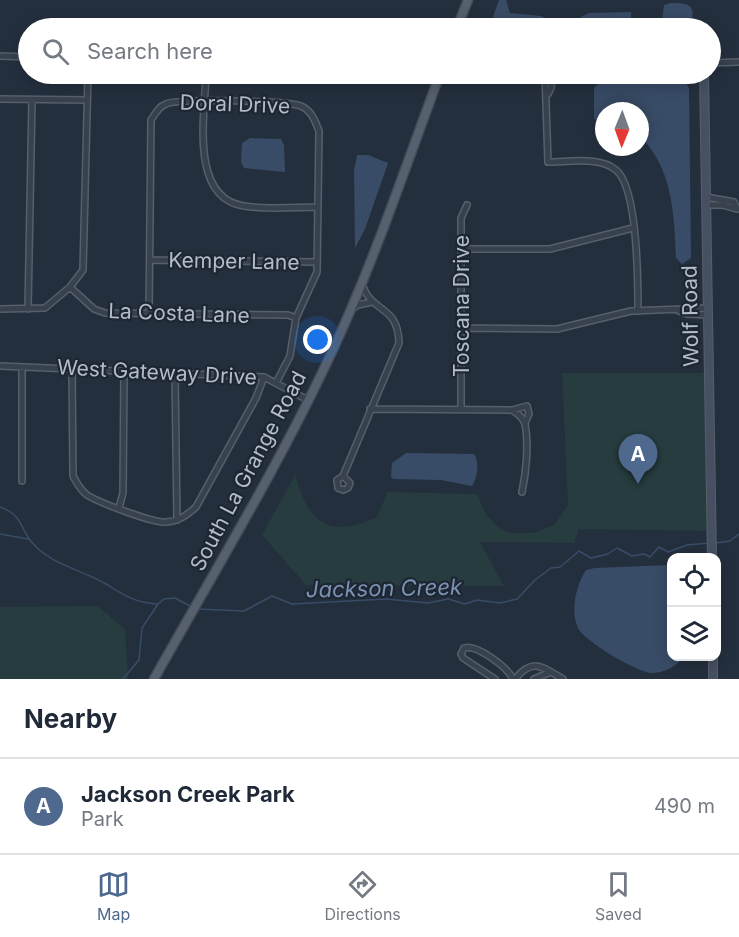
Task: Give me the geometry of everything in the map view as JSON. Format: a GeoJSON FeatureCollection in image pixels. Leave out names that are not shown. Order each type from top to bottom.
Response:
{"type":"FeatureCollection","features":[{"type":"Feature","properties":{"kind":"main road"},"geometry":{"type":"LineString","coordinates":[[461,18],[468,0]]}},
{"type":"Feature","properties":{"kind":"main road","name":"South La Grange Road"},"geometry":{"type":"LineString","coordinates":[[154,679],[308,400],[362,282],[436,84]]}},
{"type":"Feature","properties":{"kind":"main road","name":"Wolf Road"},"geometry":{"type":"LineString","coordinates":[[704,84],[712,553]]}},
{"type":"Feature","properties":{"kind":"main road"},"geometry":{"type":"LineString","coordinates":[[713,661],[713,679]]}},
{"type":"Feature","properties":{"kind":"street"},"geometry":{"type":"LineString","coordinates":[[0,56],[18,57]]}},
{"type":"Feature","properties":{"kind":"street"},"geometry":{"type":"LineString","coordinates":[[721,63],[739,62]]}},
{"type":"Feature","properties":{"kind":"street"},"geometry":{"type":"LineString","coordinates":[[0,309],[45,308],[70,287],[83,270],[88,84]]}},
{"type":"Feature","properties":{"kind":"street"},"geometry":{"type":"LineString","coordinates":[[206,84],[205,167],[211,186],[220,196],[244,206],[318,207],[317,272],[296,318],[290,356],[277,381]]}},
{"type":"Feature","properties":{"kind":"street"},"geometry":{"type":"LineString","coordinates":[[545,84],[548,94]]}},
{"type":"Feature","properties":{"kind":"street"},"geometry":{"type":"LineString","coordinates":[[551,84],[548,94],[548,162],[595,162],[616,170],[630,192],[639,272],[638,311]]}},
{"type":"Feature","properties":{"kind":"street"},"geometry":{"type":"LineString","coordinates":[[0,99],[87,100]]}},
{"type":"Feature","properties":{"kind":"street"},"geometry":{"type":"LineString","coordinates":[[28,309],[32,100]]}},
{"type":"Feature","properties":{"kind":"street","name":"Doral Drive"},"geometry":{"type":"LineString","coordinates":[[150,260],[152,120],[159,108],[168,102],[288,103],[302,106],[310,113],[319,132],[318,207]]}},
{"type":"Feature","properties":{"kind":"street"},"geometry":{"type":"LineString","coordinates":[[706,201],[738,209]]}},
{"type":"Feature","properties":{"kind":"street","name":"Toscana Drive"},"geometry":{"type":"LineString","coordinates":[[461,410],[461,218],[467,205]]}},
{"type":"Feature","properties":{"kind":"street"},"geometry":{"type":"LineString","coordinates":[[461,249],[550,249],[633,228]]}},
{"type":"Feature","properties":{"kind":"street"},"geometry":{"type":"LineString","coordinates":[[149,314],[150,260]]}},
{"type":"Feature","properties":{"kind":"street","name":"Kemper Lane"},"geometry":{"type":"LineString","coordinates":[[150,260],[317,262]]}},
{"type":"Feature","properties":{"kind":"street"},"geometry":{"type":"LineString","coordinates":[[343,476],[399,343],[396,323],[391,315],[372,302],[365,293],[362,282]]}},
{"type":"Feature","properties":{"kind":"street","name":"La Costa Lane"},"geometry":{"type":"LineString","coordinates":[[70,287],[94,309],[105,313],[288,315],[296,318]]}},
{"type":"Feature","properties":{"kind":"street"},"geometry":{"type":"LineString","coordinates":[[349,312],[358,305],[372,302]]}},
{"type":"Feature","properties":{"kind":"street"},"geometry":{"type":"LineString","coordinates":[[461,328],[557,329],[620,313],[679,311],[687,314],[708,311]]}},
{"type":"Feature","properties":{"kind":"street","name":"West Gateway Drive"},"geometry":{"type":"LineString","coordinates":[[0,366],[72,368],[124,373],[264,377],[277,381],[308,400]]}},
{"type":"Feature","properties":{"kind":"street"},"geometry":{"type":"LineString","coordinates":[[22,367],[22,481]]}},
{"type":"Feature","properties":{"kind":"street"},"geometry":{"type":"LineString","coordinates":[[72,368],[73,476],[87,495],[158,522],[177,520],[196,507],[256,398],[264,377]]}},
{"type":"Feature","properties":{"kind":"street"},"geometry":{"type":"LineString","coordinates":[[119,508],[123,493],[124,373]]}},
{"type":"Feature","properties":{"kind":"street"},"geometry":{"type":"LineString","coordinates":[[175,374],[177,520]]}},
{"type":"Feature","properties":{"kind":"street"},"geometry":{"type":"LineString","coordinates":[[370,409],[512,410],[527,406],[529,414],[525,423],[525,478],[522,492]]}},
{"type":"Feature","properties":{"kind":"street"},"geometry":{"type":"LineString","coordinates":[[512,410],[525,423]]}},
{"type":"Feature","properties":{"kind":"street"},"geometry":{"type":"LineString","coordinates":[[495,679],[463,658],[461,654],[464,648],[472,647],[514,679],[532,665],[540,666],[563,679]]}},
{"type":"Feature","properties":{"kind":"street"},"geometry":{"type":"LineString","coordinates":[[534,679],[551,672]]}},
{"type":"Feature","properties":{"kind":"green space"},"geometry":{"type":"Polygon","coordinates":[[[562,373],[706,373],[710,531],[579,529],[574,543],[480,542],[504,586],[306,585],[262,535],[295,475],[300,491],[314,515],[322,522],[332,526],[344,527],[376,518],[388,492],[477,494],[485,513],[497,526],[509,533],[535,533],[555,524],[568,505],[562,373]]]}},
{"type":"Feature","properties":{"kind":"green space"},"geometry":{"type":"Polygon","coordinates":[[[97,606],[125,629],[128,679],[0,679],[0,607],[97,606]]]}},
{"type":"Feature","properties":{"kind":"water"},"geometry":{"type":"Polygon","coordinates":[[[499,0],[506,0],[510,13],[545,18],[493,18],[499,0]]]}},
{"type":"Feature","properties":{"kind":"water"},"geometry":{"type":"Polygon","coordinates":[[[671,3],[688,5],[692,11],[692,18],[662,18],[664,5],[671,3]]]}},
{"type":"Feature","properties":{"kind":"water"},"geometry":{"type":"Polygon","coordinates":[[[631,12],[631,18],[579,18],[589,13],[631,12]]]}},
{"type":"Feature","properties":{"kind":"water"},"geometry":{"type":"Polygon","coordinates":[[[598,84],[687,84],[689,89],[691,258],[682,264],[676,258],[670,193],[659,163],[649,147],[649,102],[595,102],[594,119],[594,88],[598,84]]]}},
{"type":"Feature","properties":{"kind":"water"},"geometry":{"type":"Polygon","coordinates":[[[250,138],[281,139],[284,145],[285,172],[244,168],[241,162],[242,143],[250,138]]]}},
{"type":"Feature","properties":{"kind":"water"},"geometry":{"type":"Polygon","coordinates":[[[357,155],[368,155],[388,163],[365,229],[355,248],[354,171],[357,155]]]}},
{"type":"Feature","properties":{"kind":"water"},"geometry":{"type":"Polygon","coordinates":[[[406,453],[474,454],[477,466],[474,483],[472,486],[441,480],[393,479],[391,477],[392,463],[406,453]]]}},
{"type":"Feature","properties":{"kind":"water"},"geometry":{"type":"Polygon","coordinates":[[[667,565],[667,661],[680,661],[674,666],[662,671],[645,672],[600,648],[582,634],[574,614],[575,599],[579,583],[586,570],[667,565]]]}},
{"type":"Feature","properties":{"kind":"waterway","name":"Jackson Creek"},"geometry":{"type":"LineString","coordinates":[[0,507],[16,517],[30,540],[46,555],[130,598],[157,604]]}},
{"type":"Feature","properties":{"kind":"waterway"},"geometry":{"type":"LineString","coordinates":[[0,534],[28,539]]}},
{"type":"Feature","properties":{"kind":"waterway","name":"Jackson Creek"},"geometry":{"type":"LineString","coordinates":[[715,543],[730,541],[739,534]]}},
{"type":"Feature","properties":{"kind":"waterway","name":"Jackson Creek"},"geometry":{"type":"LineString","coordinates":[[197,609],[244,611],[272,596],[292,604],[386,599],[428,603],[448,599],[465,604],[477,600],[500,603],[517,599],[535,580],[551,568],[560,567],[579,551],[591,558],[608,554],[617,548],[632,556],[644,554],[650,557],[659,547],[668,552],[687,545],[710,543]]}},
{"type":"Feature","properties":{"kind":"waterway"},"geometry":{"type":"LineString","coordinates":[[123,679],[139,660],[142,628],[158,604],[164,599],[175,598],[190,606]]}},
{"type":"Feature","properties":{"kind":"place","name":"Jackson Creek Park"},"geometry":{"type":"Point","coordinates":[638,484]}}]}
